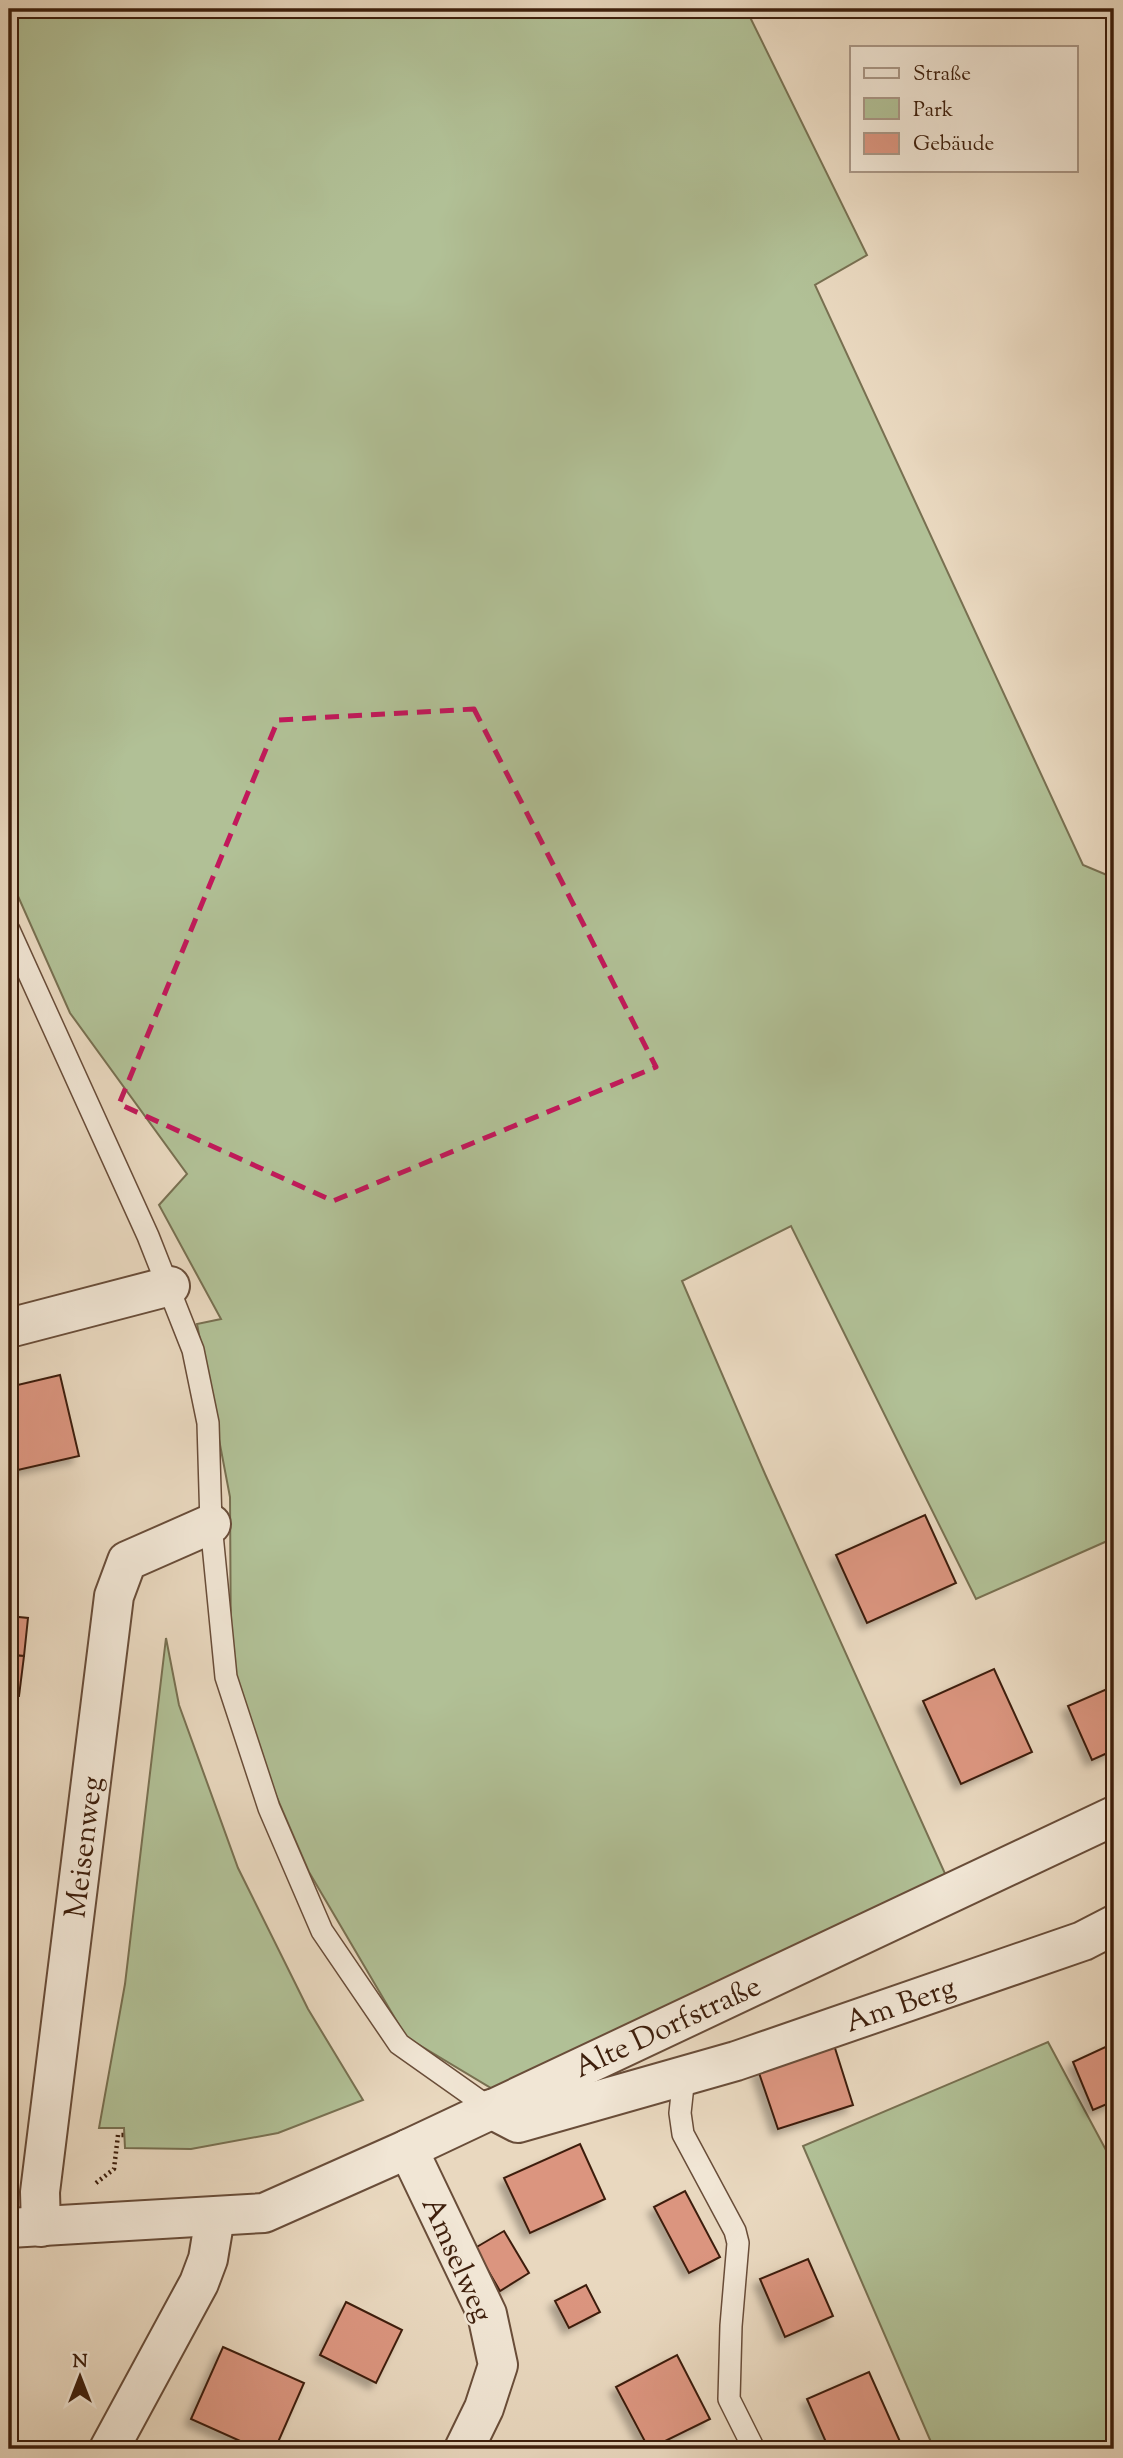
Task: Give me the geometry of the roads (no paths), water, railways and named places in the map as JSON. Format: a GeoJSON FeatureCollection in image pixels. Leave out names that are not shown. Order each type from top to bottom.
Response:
{"type":"FeatureCollection","features":[{"type":"Feature","properties":{"kind":"street"},"geometry":{"type":"LineString","coordinates":[[9,1328],[170,1286]]}},
{"type":"Feature","properties":{"kind":"street","name":"Meisenweg"},"geometry":{"type":"LineString","coordinates":[[25,2227],[40,2192],[114,1595],[127,1561],[211,1524]]}},
{"type":"Feature","properties":{"kind":"street","name":"Alte Dorfstraße"},"geometry":{"type":"LineString","coordinates":[[25,2227],[264,2213],[408,2150],[1114,1816]]}},
{"type":"Feature","properties":{"kind":"street","name":"Am Berg"},"geometry":{"type":"LineString","coordinates":[[491,2109],[518,2123],[684,2077],[1083,1941],[1114,1925]]}},
{"type":"Feature","properties":{"kind":"street","name":"Amselweg"},"geometry":{"type":"LineString","coordinates":[[408,2150],[487,2314],[498,2365],[484,2408],[464,2449]]}},
{"type":"Feature","properties":{"kind":"street"},"geometry":{"type":"LineString","coordinates":[[109,2449],[199,2283],[208,2259],[215,2217]]}},
{"type":"Feature","properties":{"kind":"lane"},"geometry":{"type":"LineString","coordinates":[[9,930],[170,1286],[193,1350],[208,1423],[211,1524],[226,1676],[269,1808],[322,1931],[399,2044],[491,2109]]}},
{"type":"Feature","properties":{"kind":"lane"},"geometry":{"type":"LineString","coordinates":[[684,2077],[680,2113],[683,2134],[735,2231],[738,2243],[731,2326],[729,2399],[754,2449]]}}]}
